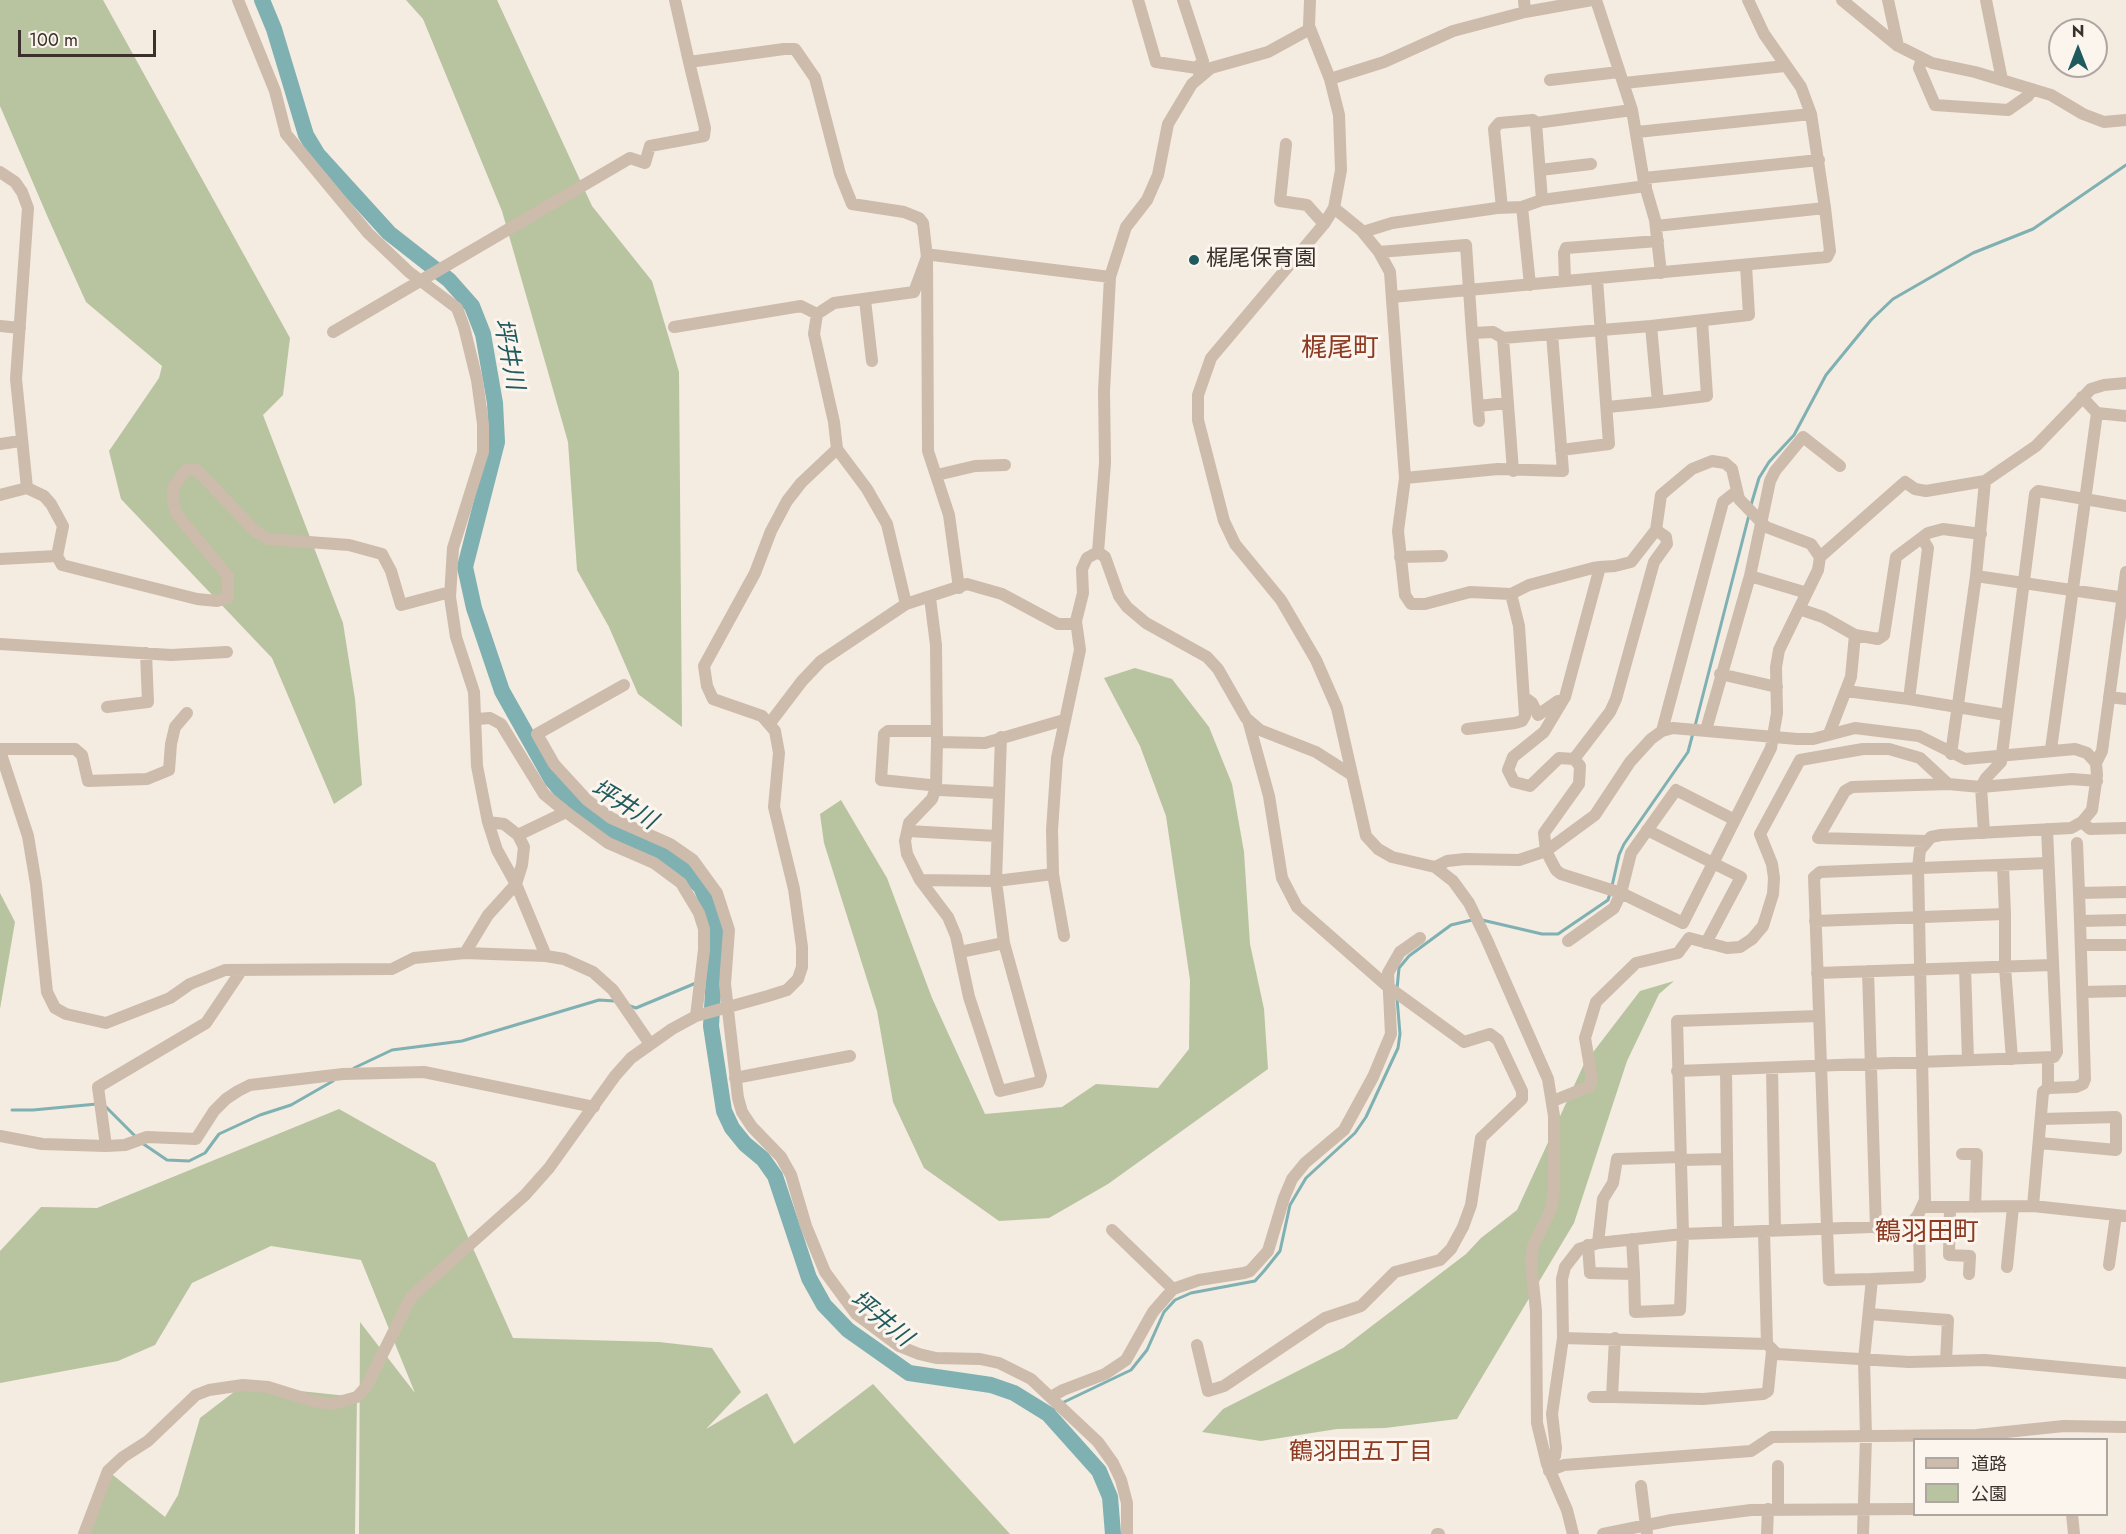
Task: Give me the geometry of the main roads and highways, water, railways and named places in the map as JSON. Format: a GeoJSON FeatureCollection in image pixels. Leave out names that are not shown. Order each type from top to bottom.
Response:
{"type":"FeatureCollection","features":[{"type":"Feature","properties":{"kind":"waterway","name":"坪井川"},"geometry":{"type":"LineString","coordinates":[[262,0],[274,29],[306,135],[318,155],[389,233],[449,280],[472,306],[483,334],[495,403],[497,442],[465,567],[474,608],[502,691],[552,780],[576,808],[613,832],[655,850],[675,862],[701,887],[714,919],[716,941],[711,1026],[724,1111],[732,1128],[745,1144],[763,1159],[775,1176],[809,1278],[824,1305],[848,1330],[909,1373],[991,1385],[1014,1393],[1048,1414],[1099,1471],[1110,1497],[1113,1534]]}},
{"type":"Feature","properties":{"kind":"waterway"},"geometry":{"type":"LineString","coordinates":[[1751,505],[1759,478],[1769,462],[1794,435],[1826,375],[1871,320],[1893,299],[1973,253],[2033,229],[2126,165]]}},
{"type":"Feature","properties":{"kind":"waterway"},"geometry":{"type":"LineString","coordinates":[[1695,726],[1749,515]]}},
{"type":"Feature","properties":{"kind":"waterway"},"geometry":{"type":"LineString","coordinates":[[1612,886],[1624,844],[1688,752],[1693,733]]}},
{"type":"Feature","properties":{"kind":"waterway"},"geometry":{"type":"LineString","coordinates":[[1482,920],[1542,934],[1558,934],[1608,900],[1610,893]]}},
{"type":"Feature","properties":{"kind":"waterway"},"geometry":{"type":"LineString","coordinates":[[1397,989],[1399,968],[1409,956],[1451,925],[1472,920]]}},
{"type":"Feature","properties":{"kind":"waterway","name":"坪井川"},"geometry":{"type":"LineString","coordinates":[[705,980],[713,977]]}},
{"type":"Feature","properties":{"kind":"waterway"},"geometry":{"type":"LineString","coordinates":[[630,1006],[636,1008],[696,983]]}},
{"type":"Feature","properties":{"kind":"waterway"},"geometry":{"type":"LineString","coordinates":[[1062,1403],[1131,1370],[1147,1350],[1164,1312],[1175,1300],[1191,1293],[1255,1281],[1264,1271],[1280,1251],[1290,1205],[1306,1178],[1355,1133],[1366,1117],[1398,1048],[1400,1034],[1397,998]]}},
{"type":"Feature","properties":{"kind":"waterway"},"geometry":{"type":"LineString","coordinates":[[354,1068],[392,1050],[462,1041],[599,1000],[615,1001]]}},
{"type":"Feature","properties":{"kind":"waterway"},"geometry":{"type":"LineString","coordinates":[[142,1143],[167,1160],[189,1161],[205,1153],[219,1134],[260,1115],[291,1105],[333,1081]]}},
{"type":"Feature","properties":{"kind":"waterway"},"geometry":{"type":"LineString","coordinates":[[12,1110],[97,1104]]}},
{"type":"Feature","properties":{"kind":"waterway"},"geometry":{"type":"LineString","coordinates":[[106,1107],[137,1138]]}},
{"type":"Feature","properties":{"kind":"waterway"},"geometry":{"type":"LineString","coordinates":[[1048,1414],[1057,1407]]}},
{"type":"Feature","properties":{"kind":"place","name":"梶尾保育園"},"geometry":{"type":"Point","coordinates":[1194,260]}},
{"type":"Feature","properties":{"kind":"district","name":"梶尾町"},"geometry":{"type":"Point","coordinates":[1340,350]}},
{"type":"Feature","properties":{"kind":"district","name":"鶴羽田町"},"geometry":{"type":"Point","coordinates":[1927,1234]}},
{"type":"Feature","properties":{"kind":"district","name":"鶴羽田五丁目"},"geometry":{"type":"Point","coordinates":[1361,1453]}}]}
